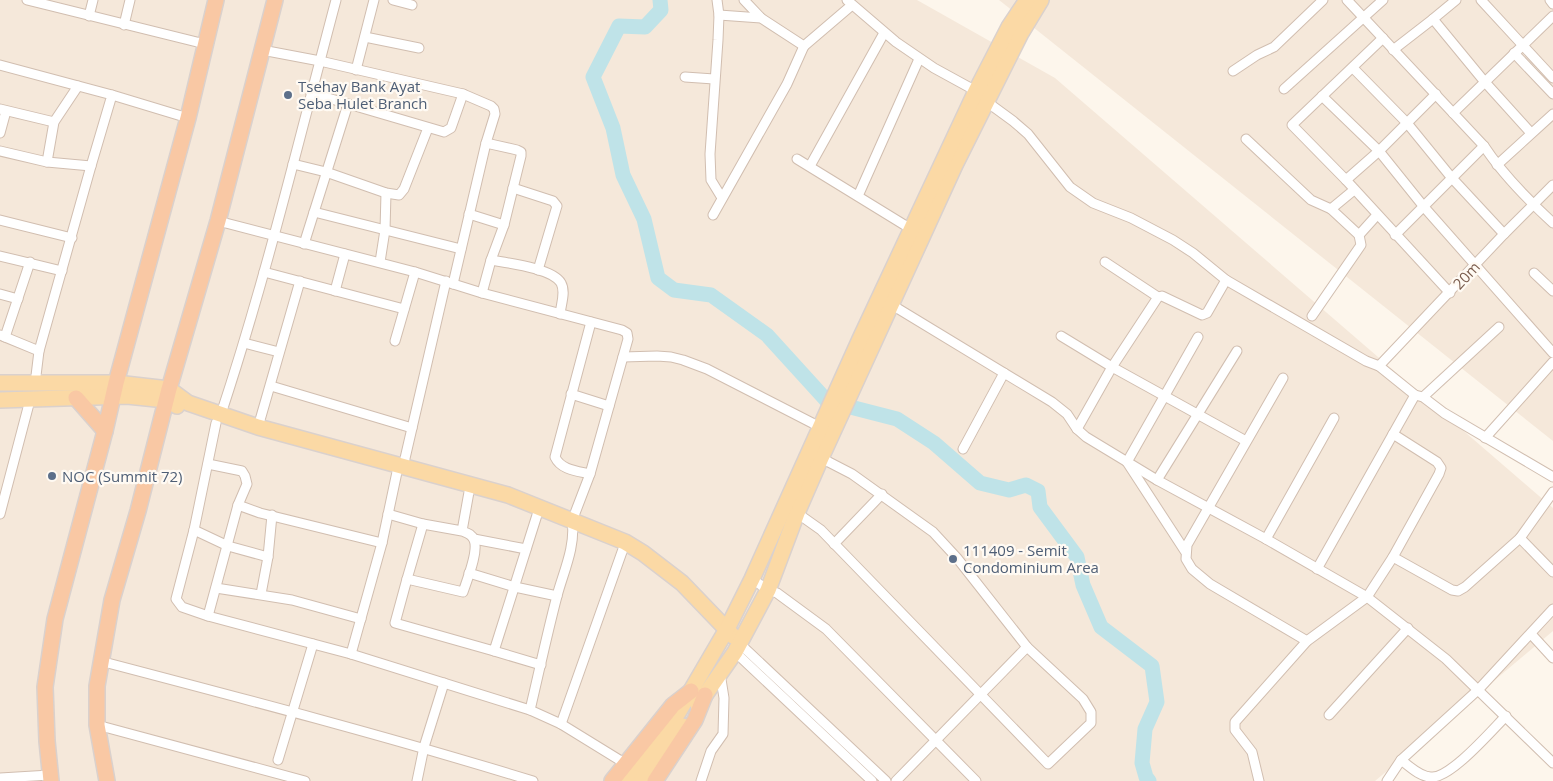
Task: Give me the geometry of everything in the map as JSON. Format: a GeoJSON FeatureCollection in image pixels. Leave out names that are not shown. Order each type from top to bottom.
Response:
{"type":"FeatureCollection","features":[{"type":"Feature","properties":{"kind":"highway"},"geometry":{"type":"LineString","coordinates":[[51,778],[45,687],[55,619],[105,431],[114,390],[188,118],[216,0]]}},
{"type":"Feature","properties":{"kind":"highway"},"geometry":{"type":"LineString","coordinates":[[107,781],[97,726],[97,686],[112,600],[218,221],[275,0]]}},
{"type":"Feature","properties":{"kind":"highway"},"geometry":{"type":"LineString","coordinates":[[76,398],[105,431]]}},
{"type":"Feature","properties":{"kind":"highway"},"geometry":{"type":"LineString","coordinates":[[612,781],[672,705],[698,693]]}},
{"type":"Feature","properties":{"kind":"highway"},"geometry":{"type":"LineString","coordinates":[[654,781],[694,720],[698,693]]}},
{"type":"Feature","properties":{"kind":"main road"},"geometry":{"type":"LineString","coordinates":[[842,396],[892,305],[955,165],[1009,27],[1027,0]]}},
{"type":"Feature","properties":{"kind":"main road"},"geometry":{"type":"LineString","coordinates":[[698,693],[720,673],[737,648],[768,590],[820,458],[833,415],[911,229],[981,96],[1041,0]]}},
{"type":"Feature","properties":{"kind":"main road"},"geometry":{"type":"LineString","coordinates":[[0,384],[35,384],[168,395],[218,419],[400,470],[508,495],[623,549],[642,560],[665,578],[737,648]]}},
{"type":"Feature","properties":{"kind":"main road"},"geometry":{"type":"LineString","coordinates":[[0,400],[76,398],[114,390]]}},
{"type":"Feature","properties":{"kind":"main road"},"geometry":{"type":"LineString","coordinates":[[641,781],[698,693],[724,634],[752,579],[820,427],[833,415]]}},
{"type":"Feature","properties":{"kind":"main road"},"geometry":{"type":"LineString","coordinates":[[218,419],[258,427],[400,470],[624,542],[656,561],[682,583],[707,608],[724,634]]}},
{"type":"Feature","properties":{"kind":"main road"},"geometry":{"type":"LineString","coordinates":[[707,608],[723,611],[739,605]]}},
{"type":"Feature","properties":{"kind":"main road"},"geometry":{"type":"LineString","coordinates":[[625,781],[683,716]]}},
{"type":"Feature","properties":{"kind":"street"},"geometry":{"type":"LineString","coordinates":[[27,0],[205,44]]}},
{"type":"Feature","properties":{"kind":"street"},"geometry":{"type":"LineString","coordinates":[[89,16],[93,0]]}},
{"type":"Feature","properties":{"kind":"street"},"geometry":{"type":"LineString","coordinates":[[124,25],[130,0]]}},
{"type":"Feature","properties":{"kind":"street"},"geometry":{"type":"LineString","coordinates":[[336,0],[274,237],[244,343],[218,419],[194,530],[176,599],[182,607],[208,616],[351,654],[530,710],[561,724],[626,764]]}},
{"type":"Feature","properties":{"kind":"street"},"geometry":{"type":"LineString","coordinates":[[356,70],[374,0]]}},
{"type":"Feature","properties":{"kind":"street"},"geometry":{"type":"LineString","coordinates":[[393,0],[412,5]]}},
{"type":"Feature","properties":{"kind":"street"},"geometry":{"type":"LineString","coordinates":[[718,0],[719,15],[710,171],[711,180],[722,198]]}},
{"type":"Feature","properties":{"kind":"street"},"geometry":{"type":"LineString","coordinates":[[744,0],[761,18],[804,46]]}},
{"type":"Feature","properties":{"kind":"street"},"geometry":{"type":"LineString","coordinates":[[1233,71],[1257,54],[1274,47],[1323,0]]}},
{"type":"Feature","properties":{"kind":"street"},"geometry":{"type":"LineString","coordinates":[[1347,0],[1484,146],[1497,165],[1533,204],[1553,223]]}},
{"type":"Feature","properties":{"kind":"street"},"geometry":{"type":"LineString","coordinates":[[1284,89],[1383,0]]}},
{"type":"Feature","properties":{"kind":"street"},"geometry":{"type":"LineString","coordinates":[[1481,0],[1553,78]]}},
{"type":"Feature","properties":{"kind":"street"},"geometry":{"type":"LineString","coordinates":[[1550,0],[1553,4]]}},
{"type":"Feature","properties":{"kind":"street"},"geometry":{"type":"LineString","coordinates":[[1393,50],[1433,19],[1452,1]]}},
{"type":"Feature","properties":{"kind":"street"},"geometry":{"type":"LineString","coordinates":[[713,215],[787,84],[804,46],[849,2],[884,33],[919,59],[981,96],[1013,120],[1028,134],[1070,187],[1093,203],[1130,218],[1173,240],[1193,253],[1226,280],[1366,361],[1379,366],[1444,413],[1553,478]]}},
{"type":"Feature","properties":{"kind":"street"},"geometry":{"type":"LineString","coordinates":[[719,15],[761,18]]}},
{"type":"Feature","properties":{"kind":"street"},"geometry":{"type":"LineString","coordinates":[[1453,113],[1553,16]]}},
{"type":"Feature","properties":{"kind":"street"},"geometry":{"type":"LineString","coordinates":[[1433,19],[1484,81],[1531,133]]}},
{"type":"Feature","properties":{"kind":"street"},"geometry":{"type":"LineString","coordinates":[[810,166],[884,33]]}},
{"type":"Feature","properties":{"kind":"street"},"geometry":{"type":"LineString","coordinates":[[365,37],[418,48]]}},
{"type":"Feature","properties":{"kind":"street"},"geometry":{"type":"LineString","coordinates":[[1383,38],[1292,125],[1346,180],[1450,293]]}},
{"type":"Feature","properties":{"kind":"street"},"geometry":{"type":"LineString","coordinates":[[262,50],[320,61],[463,94],[491,106],[495,114],[468,214],[462,249],[449,283],[351,654]]}},
{"type":"Feature","properties":{"kind":"street"},"geometry":{"type":"LineString","coordinates":[[1514,52],[1553,94]]}},
{"type":"Feature","properties":{"kind":"street"},"geometry":{"type":"LineString","coordinates":[[858,196],[919,59]]}},
{"type":"Feature","properties":{"kind":"street"},"geometry":{"type":"LineString","coordinates":[[0,65],[112,95],[188,118]]}},
{"type":"Feature","properties":{"kind":"street"},"geometry":{"type":"LineString","coordinates":[[1353,68],[1407,123],[1451,178],[1504,234]]}},
{"type":"Feature","properties":{"kind":"street"},"geometry":{"type":"LineString","coordinates":[[685,78],[714,79]]}},
{"type":"Feature","properties":{"kind":"street"},"geometry":{"type":"LineString","coordinates":[[47,162],[54,122],[78,86]]}},
{"type":"Feature","properties":{"kind":"street"},"geometry":{"type":"LineString","coordinates":[[311,94],[444,132],[451,128],[463,94]]}},
{"type":"Feature","properties":{"kind":"street"},"geometry":{"type":"LineString","coordinates":[[1346,180],[1379,151],[1436,94]]}},
{"type":"Feature","properties":{"kind":"street"},"geometry":{"type":"LineString","coordinates":[[35,384],[39,351],[112,95]]}},
{"type":"Feature","properties":{"kind":"street"},"geometry":{"type":"LineString","coordinates":[[1322,96],[1379,151],[1424,207],[1553,353]]}},
{"type":"Feature","properties":{"kind":"street"},"geometry":{"type":"LineString","coordinates":[[304,244],[348,104]]}},
{"type":"Feature","properties":{"kind":"street"},"geometry":{"type":"LineString","coordinates":[[0,133],[3,110],[54,122]]}},
{"type":"Feature","properties":{"kind":"street"},"geometry":{"type":"LineString","coordinates":[[1497,165],[1553,114]]}},
{"type":"Feature","properties":{"kind":"street"},"geometry":{"type":"LineString","coordinates":[[293,164],[326,172],[386,193],[399,195],[404,190],[428,128]]}},
{"type":"Feature","properties":{"kind":"street"},"geometry":{"type":"LineString","coordinates":[[1246,138],[1311,200],[1331,209],[1359,235],[1360,245],[1312,316]]}},
{"type":"Feature","properties":{"kind":"street"},"geometry":{"type":"LineString","coordinates":[[482,293],[491,260],[504,225],[521,156],[521,152],[517,150],[486,143]]}},
{"type":"Feature","properties":{"kind":"street"},"geometry":{"type":"LineString","coordinates":[[1395,235],[1484,146]]}},
{"type":"Feature","properties":{"kind":"street"},"geometry":{"type":"LineString","coordinates":[[0,151],[47,162],[91,166]]}},
{"type":"Feature","properties":{"kind":"street"},"geometry":{"type":"LineString","coordinates":[[797,159],[911,229]]}},
{"type":"Feature","properties":{"kind":"street","name":"20m"},"geometry":{"type":"LineString","coordinates":[[1379,366],[1553,185]]}},
{"type":"Feature","properties":{"kind":"street"},"geometry":{"type":"LineString","coordinates":[[513,188],[553,201],[557,206],[538,270]]}},
{"type":"Feature","properties":{"kind":"street"},"geometry":{"type":"LineString","coordinates":[[1331,209],[1354,190]]}},
{"type":"Feature","properties":{"kind":"street"},"geometry":{"type":"LineString","coordinates":[[380,262],[385,230],[386,193]]}},
{"type":"Feature","properties":{"kind":"street"},"geometry":{"type":"LineString","coordinates":[[314,212],[462,249]]}},
{"type":"Feature","properties":{"kind":"street"},"geometry":{"type":"LineString","coordinates":[[468,214],[504,225]]}},
{"type":"Feature","properties":{"kind":"street"},"geometry":{"type":"LineString","coordinates":[[1359,235],[1377,215]]}},
{"type":"Feature","properties":{"kind":"street"},"geometry":{"type":"LineString","coordinates":[[0,220],[72,238]]}},
{"type":"Feature","properties":{"kind":"street"},"geometry":{"type":"LineString","coordinates":[[218,221],[274,237],[380,262],[482,293],[622,330],[626,333],[628,339],[623,358],[590,474],[573,525],[567,562],[530,710]]}},
{"type":"Feature","properties":{"kind":"street"},"geometry":{"type":"LineString","coordinates":[[335,291],[345,254]]}},
{"type":"Feature","properties":{"kind":"street"},"geometry":{"type":"LineString","coordinates":[[0,256],[62,271]]}},
{"type":"Feature","properties":{"kind":"street"},"geometry":{"type":"LineString","coordinates":[[491,260],[538,270],[555,277],[560,281],[563,296],[560,314]]}},
{"type":"Feature","properties":{"kind":"street"},"geometry":{"type":"LineString","coordinates":[[30,262],[3,336],[39,351]]}},
{"type":"Feature","properties":{"kind":"street"},"geometry":{"type":"LineString","coordinates":[[1105,262],[1158,298]]}},
{"type":"Feature","properties":{"kind":"street"},"geometry":{"type":"LineString","coordinates":[[264,272],[404,309]]}},
{"type":"Feature","properties":{"kind":"street"},"geometry":{"type":"LineString","coordinates":[[395,341],[415,272]]}},
{"type":"Feature","properties":{"kind":"street"},"geometry":{"type":"LineString","coordinates":[[1534,273],[1553,291]]}},
{"type":"Feature","properties":{"kind":"street"},"geometry":{"type":"LineString","coordinates":[[1077,429],[1112,367],[1158,298],[1162,296],[1202,315],[1207,313],[1226,280]]}},
{"type":"Feature","properties":{"kind":"street"},"geometry":{"type":"LineString","coordinates":[[258,427],[300,281]]}},
{"type":"Feature","properties":{"kind":"street"},"geometry":{"type":"LineString","coordinates":[[0,294],[18,299]]}},
{"type":"Feature","properties":{"kind":"street"},"geometry":{"type":"LineString","coordinates":[[892,305],[1052,402],[1067,414],[1077,429],[1127,462],[1368,597],[1446,659],[1553,763]]}},
{"type":"Feature","properties":{"kind":"street"},"geometry":{"type":"LineString","coordinates":[[590,474],[565,468],[554,457],[591,322]]}},
{"type":"Feature","properties":{"kind":"street"},"geometry":{"type":"LineString","coordinates":[[1317,568],[1393,434],[1419,396],[1499,327]]}},
{"type":"Feature","properties":{"kind":"street"},"geometry":{"type":"LineString","coordinates":[[1061,336],[1112,367],[1246,441]]}},
{"type":"Feature","properties":{"kind":"street"},"geometry":{"type":"LineString","coordinates":[[1127,462],[1198,337]]}},
{"type":"Feature","properties":{"kind":"street"},"geometry":{"type":"LineString","coordinates":[[244,343],[279,352]]}},
{"type":"Feature","properties":{"kind":"street"},"geometry":{"type":"LineString","coordinates":[[1157,480],[1236,350]]}},
{"type":"Feature","properties":{"kind":"street"},"geometry":{"type":"LineString","coordinates":[[623,358],[657,356],[683,360],[707,369],[820,427]]}},
{"type":"Feature","properties":{"kind":"street"},"geometry":{"type":"LineString","coordinates":[[1485,438],[1553,362]]}},
{"type":"Feature","properties":{"kind":"street"},"geometry":{"type":"LineString","coordinates":[[963,449],[1004,373]]}},
{"type":"Feature","properties":{"kind":"street"},"geometry":{"type":"LineString","coordinates":[[1283,378],[1207,507],[1186,545],[1185,551],[1186,559],[1192,569],[1210,584],[1307,641]]}},
{"type":"Feature","properties":{"kind":"street"},"geometry":{"type":"LineString","coordinates":[[271,386],[412,428]]}},
{"type":"Feature","properties":{"kind":"street"},"geometry":{"type":"LineString","coordinates":[[571,394],[609,406]]}},
{"type":"Feature","properties":{"kind":"street"},"geometry":{"type":"LineString","coordinates":[[0,510],[30,400]]}},
{"type":"Feature","properties":{"kind":"street"},"geometry":{"type":"LineString","coordinates":[[1266,539],[1334,418]]}},
{"type":"Feature","properties":{"kind":"street"},"geometry":{"type":"LineString","coordinates":[[1259,781],[1252,752],[1235,730],[1234,722],[1307,641],[1368,597],[1394,557],[1441,468],[1437,462],[1393,434]]}},
{"type":"Feature","properties":{"kind":"street"},"geometry":{"type":"LineString","coordinates":[[797,513],[821,530],[1048,764],[1091,723],[1091,712],[1083,699],[1027,647],[945,544],[933,532],[852,474],[820,458]]}},
{"type":"Feature","properties":{"kind":"street"},"geometry":{"type":"LineString","coordinates":[[1127,462],[1185,551]]}},
{"type":"Feature","properties":{"kind":"street"},"geometry":{"type":"LineString","coordinates":[[208,464],[242,471],[247,484],[238,505],[208,616]]}},
{"type":"Feature","properties":{"kind":"street"},"geometry":{"type":"LineString","coordinates":[[462,531],[469,492]]}},
{"type":"Feature","properties":{"kind":"street"},"geometry":{"type":"LineString","coordinates":[[1394,557],[1452,590],[1458,591],[1465,587],[1520,538],[1553,492]]}},
{"type":"Feature","properties":{"kind":"street"},"geometry":{"type":"LineString","coordinates":[[834,544],[882,494]]}},
{"type":"Feature","properties":{"kind":"street"},"geometry":{"type":"LineString","coordinates":[[238,505],[272,516],[382,542]]}},
{"type":"Feature","properties":{"kind":"street"},"geometry":{"type":"LineString","coordinates":[[388,514],[423,524],[469,533],[474,539],[476,548],[463,592],[407,579]]}},
{"type":"Feature","properties":{"kind":"street"},"geometry":{"type":"LineString","coordinates":[[494,651],[537,515]]}},
{"type":"Feature","properties":{"kind":"street"},"geometry":{"type":"LineString","coordinates":[[261,594],[268,557],[272,516]]}},
{"type":"Feature","properties":{"kind":"street"},"geometry":{"type":"LineString","coordinates":[[423,524],[395,623],[541,665]]}},
{"type":"Feature","properties":{"kind":"street"},"geometry":{"type":"LineString","coordinates":[[194,530],[228,546],[268,557]]}},
{"type":"Feature","properties":{"kind":"street"},"geometry":{"type":"LineString","coordinates":[[1520,538],[1553,572]]}},
{"type":"Feature","properties":{"kind":"street"},"geometry":{"type":"LineString","coordinates":[[474,539],[526,550]]}},
{"type":"Feature","properties":{"kind":"street"},"geometry":{"type":"LineString","coordinates":[[561,724],[623,549]]}},
{"type":"Feature","properties":{"kind":"street"},"geometry":{"type":"LineString","coordinates":[[468,573],[514,587],[557,596]]}},
{"type":"Feature","properties":{"kind":"street"},"geometry":{"type":"LineString","coordinates":[[752,579],[768,590],[777,593],[826,630],[976,781]]}},
{"type":"Feature","properties":{"kind":"street"},"geometry":{"type":"LineString","coordinates":[[216,588],[292,600],[361,619]]}},
{"type":"Feature","properties":{"kind":"street"},"geometry":{"type":"LineString","coordinates":[[1387,781],[1400,760],[1479,689],[1553,610]]}},
{"type":"Feature","properties":{"kind":"street"},"geometry":{"type":"LineString","coordinates":[[1329,715],[1408,628]]}},
{"type":"Feature","properties":{"kind":"street"},"geometry":{"type":"LineString","coordinates":[[1531,634],[1553,658]]}},
{"type":"Feature","properties":{"kind":"street"},"geometry":{"type":"LineString","coordinates":[[278,760],[313,644]]}},
{"type":"Feature","properties":{"kind":"street"},"geometry":{"type":"LineString","coordinates":[[896,781],[1027,647]]}},
{"type":"Feature","properties":{"kind":"street"},"geometry":{"type":"LineString","coordinates":[[737,648],[872,781]]}},
{"type":"Feature","properties":{"kind":"street"},"geometry":{"type":"LineString","coordinates":[[737,648],[886,781]]}},
{"type":"Feature","properties":{"kind":"street"},"geometry":{"type":"LineString","coordinates":[[100,661],[294,711],[534,780]]}},
{"type":"Feature","properties":{"kind":"street"},"geometry":{"type":"LineString","coordinates":[[701,781],[711,751],[723,734],[724,698],[720,673]]}},
{"type":"Feature","properties":{"kind":"street"},"geometry":{"type":"LineString","coordinates":[[417,781],[424,747],[444,683]]}},
{"type":"Feature","properties":{"kind":"street"},"geometry":{"type":"LineString","coordinates":[[1400,760],[1429,778],[1446,773],[1461,762],[1506,716]]}},
{"type":"Feature","properties":{"kind":"street"},"geometry":{"type":"LineString","coordinates":[[97,726],[305,781]]}},
{"type":"Feature","properties":{"kind":"street"},"geometry":{"type":"LineString","coordinates":[[0,778],[51,778]]}},
{"type":"Feature","properties":{"kind":"shaded area"},"geometry":{"type":"Polygon","coordinates":[[[0,0],[917,0],[1055,78],[1553,508],[1553,631],[1375,781],[0,781],[0,0]]]}},
{"type":"Feature","properties":{"kind":"shaded area"},"geometry":{"type":"Polygon","coordinates":[[[999,0],[1553,0],[1553,441],[999,0]]]}},
{"type":"Feature","properties":{"kind":"waterway"},"geometry":{"type":"LineString","coordinates":[[660,0],[661,10],[645,27],[619,26],[593,77],[613,128],[623,175],[644,219],[658,278],[674,290],[711,295],[767,335],[827,401],[897,419],[934,443],[980,483],[1009,490],[1026,485],[1038,491],[1040,507],[1077,557],[1083,585],[1101,627],[1152,666],[1157,702],[1145,729],[1142,763],[1149,781]]}},
{"type":"Feature","properties":{"kind":"place","name":"Tsehay Bank Ayat Seba Hulet Branch"},"geometry":{"type":"Point","coordinates":[288,95]}},
{"type":"Feature","properties":{"kind":"place","name":"NOC (Summit 72)"},"geometry":{"type":"Point","coordinates":[52,476]}},
{"type":"Feature","properties":{"kind":"place","name":"111409 - Semit Condominium Area"},"geometry":{"type":"Point","coordinates":[953,559]}}]}
